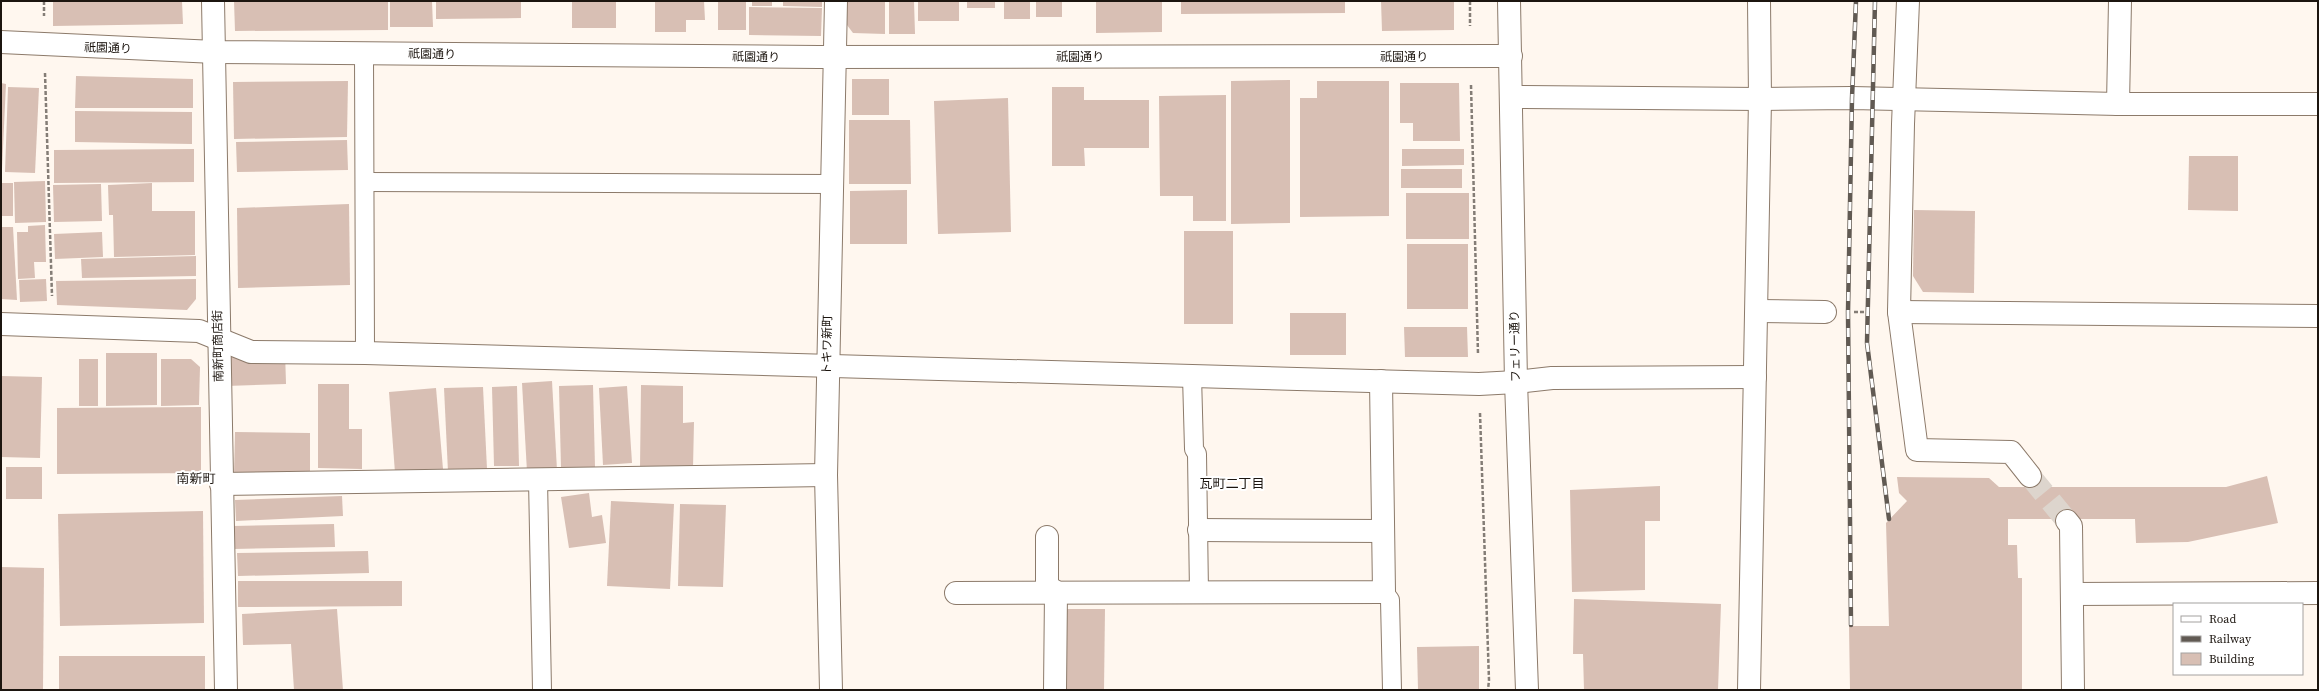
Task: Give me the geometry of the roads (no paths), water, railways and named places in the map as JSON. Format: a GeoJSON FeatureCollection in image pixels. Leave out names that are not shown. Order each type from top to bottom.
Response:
{"type":"FeatureCollection","features":[{"type":"Feature","properties":{"kind":"street","name":"南新町商店街"},"geometry":{"type":"LineString","coordinates":[[213,1],[215,52],[218,339],[226,690]]}},
{"type":"Feature","properties":{"kind":"street","name":"トキワ新町"},"geometry":{"type":"LineString","coordinates":[[831,690],[826,475],[826,366],[836,1]]}},
{"type":"Feature","properties":{"kind":"street","name":"フェリー通り"},"geometry":{"type":"LineString","coordinates":[[1509,1],[1512,97],[1516,382],[1527,690]]}},
{"type":"Feature","properties":{"kind":"street"},"geometry":{"type":"LineString","coordinates":[[1749,690],[1757,311],[1760,100],[1759,1]]}},
{"type":"Feature","properties":{"kind":"street"},"geometry":{"type":"LineString","coordinates":[[1908,1],[1899,312],[1917,450],[2011,452],[2030,476]]}},
{"type":"Feature","properties":{"kind":"street"},"geometry":{"type":"LineString","coordinates":[[2118,104],[2120,1]]}},
{"type":"Feature","properties":{"kind":"street","name":"祇園通り"},"geometry":{"type":"LineString","coordinates":[[1,42],[215,52],[835,57],[1511,56]]}},
{"type":"Feature","properties":{"kind":"street"},"geometry":{"type":"LineString","coordinates":[[1512,97],[1760,100],[1852,98],[2118,104],[2318,104]]}},
{"type":"Feature","properties":{"kind":"street"},"geometry":{"type":"LineString","coordinates":[[1757,311],[1825,312]]}},
{"type":"Feature","properties":{"kind":"street"},"geometry":{"type":"LineString","coordinates":[[1899,312],[2318,316]]}},
{"type":"Feature","properties":{"kind":"street"},"geometry":{"type":"LineString","coordinates":[[1,324],[199,331],[251,352],[365,353],[1479,384],[1552,378],[1755,377]]}},
{"type":"Feature","properties":{"kind":"street"},"geometry":{"type":"LineString","coordinates":[[956,593],[1056,592],[1199,594],[1384,592],[1381,381]]}},
{"type":"Feature","properties":{"kind":"street"},"geometry":{"type":"LineString","coordinates":[[221,484],[826,475]]}},
{"type":"Feature","properties":{"kind":"street"},"geometry":{"type":"LineString","coordinates":[[2067,521],[2071,526],[2073,690]]}},
{"type":"Feature","properties":{"kind":"street"},"geometry":{"type":"LineString","coordinates":[[1199,530],[1383,530]]}},
{"type":"Feature","properties":{"kind":"street"},"geometry":{"type":"LineString","coordinates":[[1048,537],[1048,586],[1056,592]]}},
{"type":"Feature","properties":{"kind":"street"},"geometry":{"type":"LineString","coordinates":[[1055,690],[1056,592]]}},
{"type":"Feature","properties":{"kind":"street"},"geometry":{"type":"LineString","coordinates":[[2072,594],[2318,594]]}},
{"type":"Feature","properties":{"kind":"lane"},"geometry":{"type":"LineString","coordinates":[[364,53],[365,353]]}},
{"type":"Feature","properties":{"kind":"lane"},"geometry":{"type":"LineString","coordinates":[[365,182],[832,184]]}},
{"type":"Feature","properties":{"kind":"lane"},"geometry":{"type":"LineString","coordinates":[[1192,376],[1194,449],[1197,454],[1199,594]]}},
{"type":"Feature","properties":{"kind":"lane"},"geometry":{"type":"LineString","coordinates":[[538,479],[542,690]]}},
{"type":"Feature","properties":{"kind":"lane"},"geometry":{"type":"LineString","coordinates":[[1384,592],[1390,600],[1392,690]]}},
{"type":"Feature","properties":{"kind":"tunnel"},"geometry":{"type":"LineString","coordinates":[[2030,476],[2067,521]]}},
{"type":"Feature","properties":{"kind":"railway"},"geometry":{"type":"LineString","coordinates":[[1851,625],[1848,312],[1852,98],[1856,1]]}},
{"type":"Feature","properties":{"kind":"railway"},"geometry":{"type":"LineString","coordinates":[[1875,1],[1867,343],[1889,519]]}},
{"type":"Feature","properties":{"kind":"district","name":"南新町"},"geometry":{"type":"Point","coordinates":[196,478]}},
{"type":"Feature","properties":{"kind":"district","name":"瓦町二丁目"},"geometry":{"type":"Point","coordinates":[1232,483]}}]}
